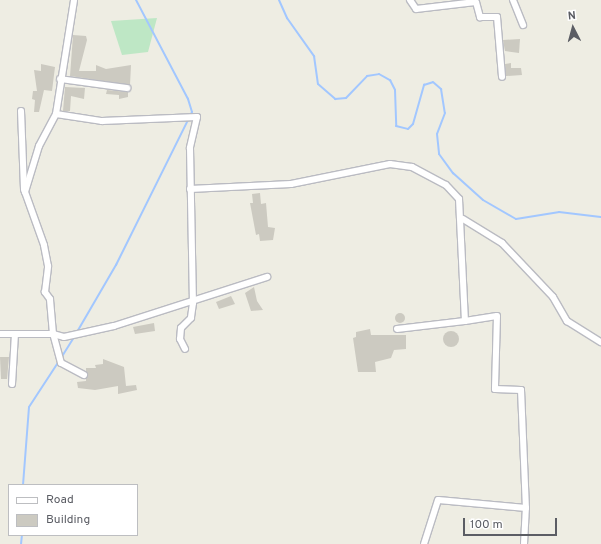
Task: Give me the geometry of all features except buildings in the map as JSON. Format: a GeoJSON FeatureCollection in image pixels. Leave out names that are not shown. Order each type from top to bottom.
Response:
{"type":"FeatureCollection","features":[{"type":"Feature","properties":{"kind":"street"},"geometry":{"type":"LineString","coordinates":[[25,192],[39,146],[56,114],[60,79],[74,0]]}},
{"type":"Feature","properties":{"kind":"street"},"geometry":{"type":"LineString","coordinates":[[410,0],[416,9],[476,2],[480,18],[497,17],[502,77]]}},
{"type":"Feature","properties":{"kind":"street"},"geometry":{"type":"LineString","coordinates":[[513,0],[523,26]]}},
{"type":"Feature","properties":{"kind":"street"},"geometry":{"type":"LineString","coordinates":[[60,79],[127,88]]}},
{"type":"Feature","properties":{"kind":"street"},"geometry":{"type":"LineString","coordinates":[[21,110],[25,192],[44,245],[48,266],[46,292],[50,299],[58,356],[61,363],[84,374]]}},
{"type":"Feature","properties":{"kind":"street"},"geometry":{"type":"LineString","coordinates":[[56,114],[133,122],[187,116],[197,117],[190,148],[193,303],[192,318],[181,328],[180,339],[185,349]]}},
{"type":"Feature","properties":{"kind":"street"},"geometry":{"type":"LineString","coordinates":[[190,189],[256,189],[402,164],[446,185],[459,199],[463,219],[465,321]]}},
{"type":"Feature","properties":{"kind":"street"},"geometry":{"type":"LineString","coordinates":[[463,219],[502,243],[553,297],[567,321],[601,342]]}},
{"type":"Feature","properties":{"kind":"street"},"geometry":{"type":"LineString","coordinates":[[0,334],[79,335],[193,303],[267,278]]}},
{"type":"Feature","properties":{"kind":"street"},"geometry":{"type":"LineString","coordinates":[[398,329],[498,316],[495,389],[521,390],[526,508],[524,544]]}},
{"type":"Feature","properties":{"kind":"street"},"geometry":{"type":"LineString","coordinates":[[12,384],[15,334]]}},
{"type":"Feature","properties":{"kind":"street"},"geometry":{"type":"LineString","coordinates":[[424,544],[438,500],[526,508]]}},
{"type":"Feature","properties":{"kind":"green space"},"geometry":{"type":"Polygon","coordinates":[[[157,18],[148,52],[122,55],[111,21],[157,18]]]}},
{"type":"Feature","properties":{"kind":"waterway"},"geometry":{"type":"LineString","coordinates":[[77,332],[116,265],[192,112],[188,99],[136,0]]}},
{"type":"Feature","properties":{"kind":"waterway"},"geometry":{"type":"LineString","coordinates":[[279,0],[287,18],[314,56],[318,84],[335,99],[346,98],[367,76],[379,74],[390,80],[395,90],[396,126],[408,129],[413,124],[424,85],[433,82],[441,89],[445,113],[437,134],[439,154],[453,173],[483,200],[516,219],[559,212],[601,217]]}},
{"type":"Feature","properties":{"kind":"waterway"},"geometry":{"type":"LineString","coordinates":[[61,358],[75,336]]}},
{"type":"Feature","properties":{"kind":"waterway"},"geometry":{"type":"LineString","coordinates":[[23,484],[29,407],[59,361]]}},
{"type":"Feature","properties":{"kind":"waterway"},"geometry":{"type":"LineString","coordinates":[[21,544],[22,536]]}}]}
